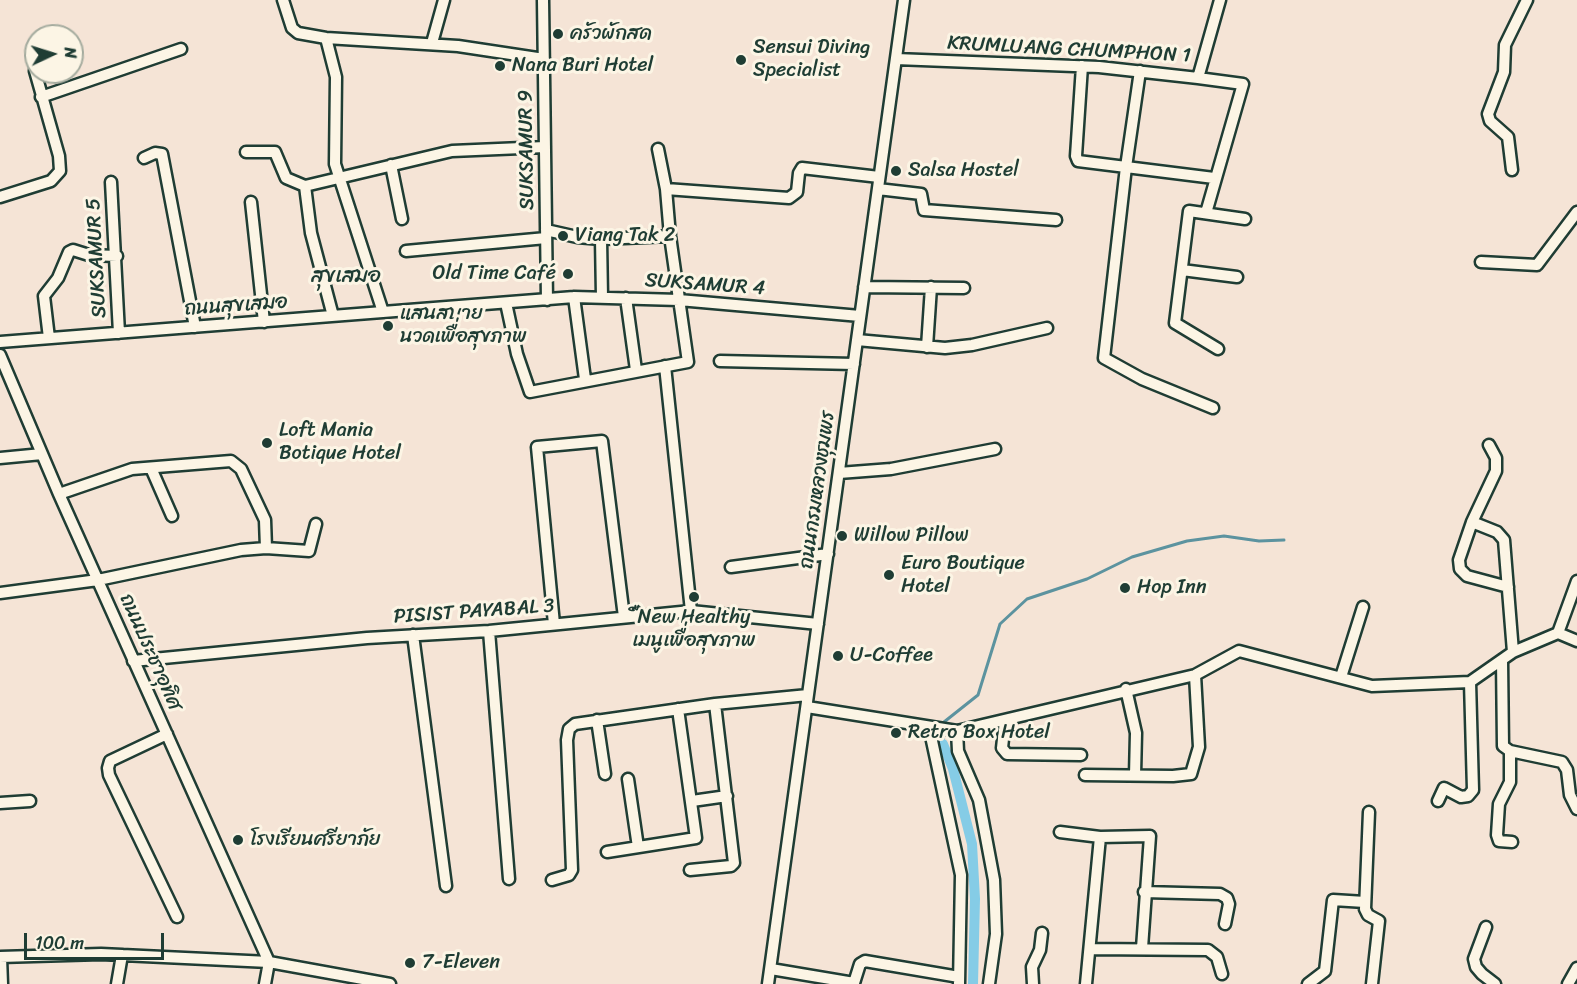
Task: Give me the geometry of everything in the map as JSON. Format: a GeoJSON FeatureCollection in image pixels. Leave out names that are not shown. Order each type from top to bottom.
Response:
{"type":"FeatureCollection","features":[{"type":"Feature","properties":{"kind":"street"},"geometry":{"type":"LineString","coordinates":[[283,0],[292,28],[298,33],[326,38],[432,43],[544,59]]}},
{"type":"Feature","properties":{"kind":"street"},"geometry":{"type":"LineString","coordinates":[[432,43],[444,0]]}},
{"type":"Feature","properties":{"kind":"street","name":"SUKSAMUR 9"},"geometry":{"type":"LineString","coordinates":[[543,0],[547,300]]}},
{"type":"Feature","properties":{"kind":"street","name":"ถนนกรมหลวงชุมพร"},"geometry":{"type":"LineString","coordinates":[[768,984],[904,0]]}},
{"type":"Feature","properties":{"kind":"street","name":"KRUMLUANG CHUMPHON 1"},"geometry":{"type":"LineString","coordinates":[[896,59],[1082,66],[1198,78],[1220,0]]}},
{"type":"Feature","properties":{"kind":"street"},"geometry":{"type":"LineString","coordinates":[[1512,170],[1508,137],[1490,121],[1488,114],[1504,72],[1505,45],[1527,0]]}},
{"type":"Feature","properties":{"kind":"street"},"geometry":{"type":"LineString","coordinates":[[326,38],[336,76],[334,157],[383,312]]}},
{"type":"Feature","properties":{"kind":"street"},"geometry":{"type":"LineString","coordinates":[[41,97],[181,49]]}},
{"type":"Feature","properties":{"kind":"street"},"geometry":{"type":"LineString","coordinates":[[1082,66],[1076,156],[1078,161],[1214,178]]}},
{"type":"Feature","properties":{"kind":"street"},"geometry":{"type":"LineString","coordinates":[[1140,71],[1126,167],[1104,358],[1142,379],[1213,408]]}},
{"type":"Feature","properties":{"kind":"street"},"geometry":{"type":"LineString","coordinates":[[1198,78],[1243,84],[1214,178],[1206,213]]}},
{"type":"Feature","properties":{"kind":"street"},"geometry":{"type":"LineString","coordinates":[[0,197],[51,181],[60,171],[59,156],[38,84]]}},
{"type":"Feature","properties":{"kind":"street"},"geometry":{"type":"LineString","coordinates":[[246,152],[275,152],[286,178],[305,186],[452,151],[545,147]]}},
{"type":"Feature","properties":{"kind":"street"},"geometry":{"type":"LineString","coordinates":[[506,303],[517,354],[530,392],[585,379],[688,362],[670,236],[666,189],[658,149]]}},
{"type":"Feature","properties":{"kind":"street"},"geometry":{"type":"LineString","coordinates":[[144,158],[155,153],[162,154],[195,327]]}},
{"type":"Feature","properties":{"kind":"street"},"geometry":{"type":"LineString","coordinates":[[391,165],[402,219]]}},
{"type":"Feature","properties":{"kind":"street"},"geometry":{"type":"LineString","coordinates":[[666,189],[789,198],[796,192],[802,168],[879,177]]}},
{"type":"Feature","properties":{"kind":"street","name":"SUKSAMUR 5"},"geometry":{"type":"LineString","coordinates":[[111,182],[117,256],[119,333]]}},
{"type":"Feature","properties":{"kind":"street"},"geometry":{"type":"LineString","coordinates":[[305,186],[311,233],[333,316]]}},
{"type":"Feature","properties":{"kind":"street"},"geometry":{"type":"LineString","coordinates":[[878,189],[921,194],[924,210],[1056,220]]}},
{"type":"Feature","properties":{"kind":"street"},"geometry":{"type":"LineString","coordinates":[[251,202],[264,322]]}},
{"type":"Feature","properties":{"kind":"street"},"geometry":{"type":"LineString","coordinates":[[1218,349],[1175,323],[1189,211],[1245,219]]}},
{"type":"Feature","properties":{"kind":"street"},"geometry":{"type":"LineString","coordinates":[[1481,262],[1537,265],[1577,212]]}},
{"type":"Feature","properties":{"kind":"street"},"geometry":{"type":"LineString","coordinates":[[406,250],[546,234],[601,239],[670,236]]}},
{"type":"Feature","properties":{"kind":"street"},"geometry":{"type":"LineString","coordinates":[[601,239],[602,297]]}},
{"type":"Feature","properties":{"kind":"street"},"geometry":{"type":"LineString","coordinates":[[49,338],[44,297],[58,278],[69,252],[73,250],[89,255],[117,256]]}},
{"type":"Feature","properties":{"kind":"street"},"geometry":{"type":"LineString","coordinates":[[1182,270],[1237,276]]}},
{"type":"Feature","properties":{"kind":"street"},"geometry":{"type":"LineString","coordinates":[[864,287],[964,288]]}},
{"type":"Feature","properties":{"kind":"street"},"geometry":{"type":"LineString","coordinates":[[927,347],[931,287]]}},
{"type":"Feature","properties":{"kind":"street"},"geometry":{"type":"LineString","coordinates":[[574,297],[585,379]]}},
{"type":"Feature","properties":{"kind":"street","name":"SUKSAMUR 4"},"geometry":{"type":"LineString","coordinates":[[547,300],[574,297],[679,300],[860,316]]}},
{"type":"Feature","properties":{"kind":"street"},"geometry":{"type":"LineString","coordinates":[[626,298],[636,370]]}},
{"type":"Feature","properties":{"kind":"street","name":"ถนนสุขเสมอ"},"geometry":{"type":"LineString","coordinates":[[0,342],[547,300]]}},
{"type":"Feature","properties":{"kind":"street"},"geometry":{"type":"LineString","coordinates":[[857,340],[927,347],[972,345],[1047,327]]}},
{"type":"Feature","properties":{"kind":"street","name":"ถนนประชาอุทิศ"},"geometry":{"type":"LineString","coordinates":[[0,355],[133,661],[269,962]]}},
{"type":"Feature","properties":{"kind":"street"},"geometry":{"type":"LineString","coordinates":[[720,361],[854,364]]}},
{"type":"Feature","properties":{"kind":"street"},"geometry":{"type":"LineString","coordinates":[[665,366],[691,611]]}},
{"type":"Feature","properties":{"kind":"street"},"geometry":{"type":"LineString","coordinates":[[554,624],[537,447],[602,441],[624,617]]}},
{"type":"Feature","properties":{"kind":"street"},"geometry":{"type":"LineString","coordinates":[[1489,445],[1496,458],[1496,471],[1472,522],[1459,560],[1460,569],[1467,576],[1508,587]]}},
{"type":"Feature","properties":{"kind":"street"},"geometry":{"type":"LineString","coordinates":[[839,473],[891,469],[995,449]]}},
{"type":"Feature","properties":{"kind":"street"},"geometry":{"type":"LineString","coordinates":[[0,458],[42,454]]}},
{"type":"Feature","properties":{"kind":"street"},"geometry":{"type":"LineString","coordinates":[[59,494],[132,469],[231,461],[242,469],[265,520],[266,548]]}},
{"type":"Feature","properties":{"kind":"street"},"geometry":{"type":"LineString","coordinates":[[151,468],[172,516]]}},
{"type":"Feature","properties":{"kind":"street"},"geometry":{"type":"LineString","coordinates":[[1472,522],[1502,536],[1513,652]]}},
{"type":"Feature","properties":{"kind":"street"},"geometry":{"type":"LineString","coordinates":[[0,593],[98,580],[180,561],[266,548],[309,551],[316,524]]}},
{"type":"Feature","properties":{"kind":"street"},"geometry":{"type":"LineString","coordinates":[[731,567],[828,554]]}},
{"type":"Feature","properties":{"kind":"street"},"geometry":{"type":"LineString","coordinates":[[1558,633],[1577,581]]}},
{"type":"Feature","properties":{"kind":"street"},"geometry":{"type":"LineString","coordinates":[[1341,677],[1363,607]]}},
{"type":"Feature","properties":{"kind":"street","name":"PISIST PAYABAL 3"},"geometry":{"type":"LineString","coordinates":[[133,661],[413,635],[489,631],[691,611],[818,624]]}},
{"type":"Feature","properties":{"kind":"street"},"geometry":{"type":"LineString","coordinates":[[489,631],[509,879]]}},
{"type":"Feature","properties":{"kind":"street"},"geometry":{"type":"LineString","coordinates":[[807,707],[955,730],[1005,721],[1126,689],[1195,675],[1239,651],[1372,686],[1470,682],[1513,652],[1558,633],[1577,641]]}},
{"type":"Feature","properties":{"kind":"street"},"geometry":{"type":"LineString","coordinates":[[413,635],[446,886]]}},
{"type":"Feature","properties":{"kind":"street"},"geometry":{"type":"LineString","coordinates":[[1502,660],[1502,742],[1510,751],[1562,762],[1567,770],[1570,795],[1577,809]]}},
{"type":"Feature","properties":{"kind":"street"},"geometry":{"type":"LineString","coordinates":[[1085,775],[1191,774],[1199,747],[1195,675]]}},
{"type":"Feature","properties":{"kind":"street"},"geometry":{"type":"LineString","coordinates":[[1438,801],[1444,789],[1461,797],[1468,796],[1473,790],[1470,682]]}},
{"type":"Feature","properties":{"kind":"street"},"geometry":{"type":"LineString","coordinates":[[1126,689],[1136,733],[1135,775]]}},
{"type":"Feature","properties":{"kind":"street"},"geometry":{"type":"LineString","coordinates":[[552,880],[569,875],[572,870],[569,729],[575,724],[715,704],[808,695]]}},
{"type":"Feature","properties":{"kind":"street"},"geometry":{"type":"LineString","coordinates":[[690,870],[731,866],[734,863],[715,704]]}},
{"type":"Feature","properties":{"kind":"street"},"geometry":{"type":"LineString","coordinates":[[607,852],[696,838],[678,709]]}},
{"type":"Feature","properties":{"kind":"street"},"geometry":{"type":"LineString","coordinates":[[597,720],[604,774]]}},
{"type":"Feature","properties":{"kind":"street"},"geometry":{"type":"LineString","coordinates":[[1005,721],[1002,748],[1007,754],[1081,756]]}},
{"type":"Feature","properties":{"kind":"street"},"geometry":{"type":"LineString","coordinates":[[771,969],[851,983],[856,981],[860,964],[865,961],[959,980],[961,875],[931,728]]}},
{"type":"Feature","properties":{"kind":"street"},"geometry":{"type":"LineString","coordinates":[[955,730],[957,751],[979,800],[994,880],[996,934],[989,984]]}},
{"type":"Feature","properties":{"kind":"street"},"geometry":{"type":"LineString","coordinates":[[167,734],[110,760],[108,768],[109,775],[177,917]]}},
{"type":"Feature","properties":{"kind":"street"},"geometry":{"type":"LineString","coordinates":[[1510,751],[1510,782],[1500,804],[1497,835],[1499,841],[1512,842]]}},
{"type":"Feature","properties":{"kind":"street"},"geometry":{"type":"LineString","coordinates":[[628,779],[638,847]]}},
{"type":"Feature","properties":{"kind":"street"},"geometry":{"type":"LineString","coordinates":[[692,801],[727,796]]}},
{"type":"Feature","properties":{"kind":"street"},"geometry":{"type":"LineString","coordinates":[[0,803],[30,801]]}},
{"type":"Feature","properties":{"kind":"street"},"geometry":{"type":"LineString","coordinates":[[1369,812],[1365,902],[1368,915],[1378,921],[1372,984]]}},
{"type":"Feature","properties":{"kind":"street"},"geometry":{"type":"LineString","coordinates":[[1060,832],[1100,837],[1150,836],[1144,892],[1142,948]]}},
{"type":"Feature","properties":{"kind":"street"},"geometry":{"type":"LineString","coordinates":[[1086,984],[1100,837]]}},
{"type":"Feature","properties":{"kind":"street"},"geometry":{"type":"LineString","coordinates":[[1144,892],[1220,894],[1227,898],[1229,904],[1225,924]]}},
{"type":"Feature","properties":{"kind":"street"},"geometry":{"type":"LineString","coordinates":[[1308,984],[1324,971],[1333,900],[1365,902]]}},
{"type":"Feature","properties":{"kind":"street"},"geometry":{"type":"LineString","coordinates":[[1486,927],[1474,959],[1476,967],[1495,984]]}},
{"type":"Feature","properties":{"kind":"street"},"geometry":{"type":"LineString","coordinates":[[1033,984],[1032,967],[1040,950],[1042,933]]}},
{"type":"Feature","properties":{"kind":"street"},"geometry":{"type":"LineString","coordinates":[[1090,949],[1208,950],[1217,957],[1222,974]]}},
{"type":"Feature","properties":{"kind":"street"},"geometry":{"type":"LineString","coordinates":[[117,984],[122,955]]}},
{"type":"Feature","properties":{"kind":"street"},"geometry":{"type":"LineString","coordinates":[[2,984],[1,957],[122,955],[269,962],[390,984]]}},
{"type":"Feature","properties":{"kind":"street"},"geometry":{"type":"LineString","coordinates":[[265,984],[269,962]]}},
{"type":"Feature","properties":{"kind":"street"},"geometry":{"type":"LineString","coordinates":[[1568,984],[1577,968]]}},
{"type":"Feature","properties":{"kind":"waterway"},"geometry":{"type":"LineString","coordinates":[[943,726],[944,722],[978,695],[1000,624],[1027,599],[1087,579],[1132,557],[1187,541],[1224,536],[1259,541],[1284,540]]}},
{"type":"Feature","properties":{"kind":"waterway"},"geometry":{"type":"LineString","coordinates":[[943,733],[943,744]]}},
{"type":"Feature","properties":{"kind":"waterway"},"geometry":{"type":"LineString","coordinates":[[943,744],[953,769],[972,844],[975,899],[973,984]]}},
{"type":"Feature","properties":{"kind":"place","name":"ครัวผักสด"},"geometry":{"type":"Point","coordinates":[558,34]}},
{"type":"Feature","properties":{"kind":"place","name":"Sensui Diving Specialist"},"geometry":{"type":"Point","coordinates":[741,60]}},
{"type":"Feature","properties":{"kind":"place","name":"Nana Buri Hotel"},"geometry":{"type":"Point","coordinates":[500,66]}},
{"type":"Feature","properties":{"kind":"place","name":"Salsa Hostel"},"geometry":{"type":"Point","coordinates":[896,171]}},
{"type":"Feature","properties":{"kind":"place","name":"Viang Tak 2"},"geometry":{"type":"Point","coordinates":[563,236]}},
{"type":"Feature","properties":{"kind":"place","name":"Old Time Café"},"geometry":{"type":"Point","coordinates":[568,274]}},
{"type":"Feature","properties":{"kind":"place","name":"แสนสบาย นวดเพื่อสุขภาพ"},"geometry":{"type":"Point","coordinates":[388,326]}},
{"type":"Feature","properties":{"kind":"place","name":"Loft Mania Botique Hotel"},"geometry":{"type":"Point","coordinates":[267,443]}},
{"type":"Feature","properties":{"kind":"place","name":"Willow Pillow"},"geometry":{"type":"Point","coordinates":[842,536]}},
{"type":"Feature","properties":{"kind":"place","name":"Euro Boutique Hotel"},"geometry":{"type":"Point","coordinates":[889,575]}},
{"type":"Feature","properties":{"kind":"place","name":"Hop Inn"},"geometry":{"type":"Point","coordinates":[1125,588]}},
{"type":"Feature","properties":{"kind":"place","name":"์ืNew Healthy เมนูเพื่อสุขภาพ"},"geometry":{"type":"Point","coordinates":[694,597]}},
{"type":"Feature","properties":{"kind":"place","name":"U-Coffee"},"geometry":{"type":"Point","coordinates":[838,656]}},
{"type":"Feature","properties":{"kind":"place","name":"Retro Box Hotel"},"geometry":{"type":"Point","coordinates":[896,733]}},
{"type":"Feature","properties":{"kind":"place","name":"โรงเรียนศรียาภัย"},"geometry":{"type":"Point","coordinates":[238,840]}},
{"type":"Feature","properties":{"kind":"place","name":"7-Eleven"},"geometry":{"type":"Point","coordinates":[410,963]}},
{"type":"Feature","properties":{"kind":"district","name":"สุขเสมอ"},"geometry":{"type":"Point","coordinates":[346,277]}}]}
